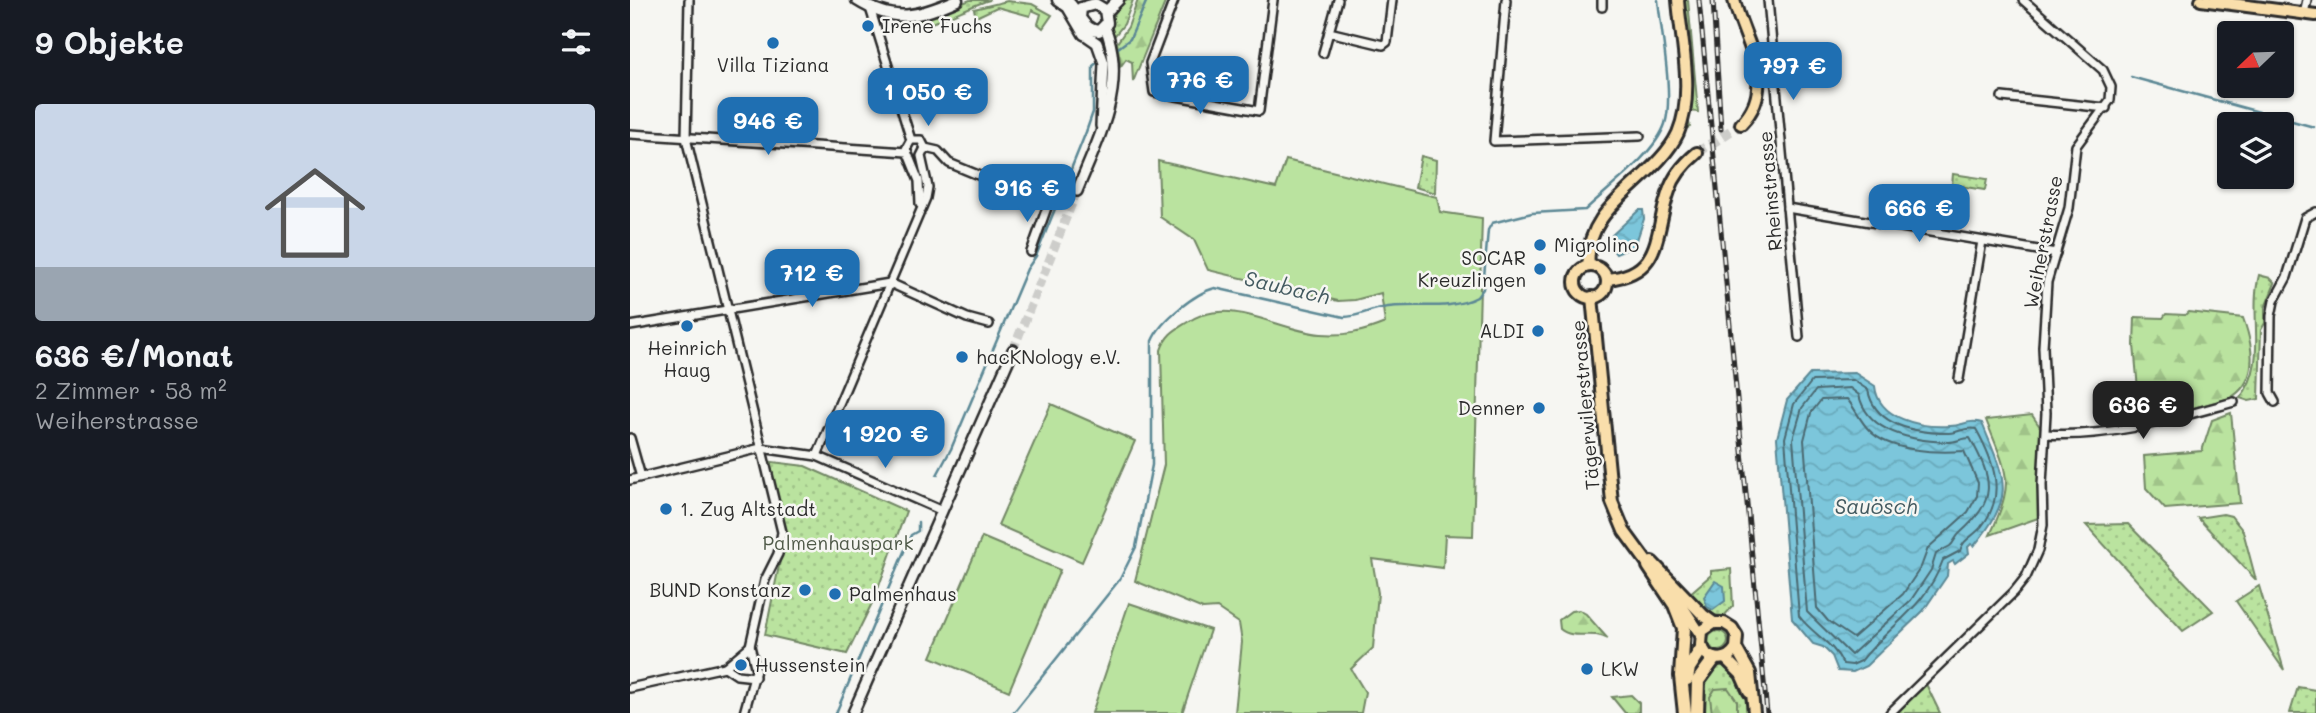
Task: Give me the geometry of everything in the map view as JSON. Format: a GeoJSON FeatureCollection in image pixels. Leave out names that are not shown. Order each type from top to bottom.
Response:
{"type":"FeatureCollection","features":[{"type":"Feature","properties":{"kind":"highway"},"geometry":{"type":"LineString","coordinates":[[1649,566],[1675,605],[1682,623],[1685,640],[1681,676],[1685,713]]}},
{"type":"Feature","properties":{"kind":"highway"},"geometry":{"type":"LineString","coordinates":[[1684,696],[1689,668],[1701,642]]}},
{"type":"Feature","properties":{"kind":"highway"},"geometry":{"type":"LineString","coordinates":[[1697,713],[1698,681],[1720,658]]}},
{"type":"Feature","properties":{"kind":"main road"},"geometry":{"type":"LineString","coordinates":[[863,2],[886,15],[911,16],[957,0]]}},
{"type":"Feature","properties":{"kind":"main road"},"geometry":{"type":"LineString","coordinates":[[1058,0],[1068,7],[1087,32],[1099,31],[1105,27],[1104,6]]}},
{"type":"Feature","properties":{"kind":"main road"},"geometry":{"type":"LineString","coordinates":[[1066,0],[1077,20]]}},
{"type":"Feature","properties":{"kind":"main road"},"geometry":{"type":"LineString","coordinates":[[1077,20],[1085,2],[1104,6],[1118,0]]}},
{"type":"Feature","properties":{"kind":"main road"},"geometry":{"type":"LineString","coordinates":[[1589,266],[1591,242],[1598,225],[1668,151],[1679,131],[1685,104],[1678,0]]}},
{"type":"Feature","properties":{"kind":"main road"},"geometry":{"type":"LineString","coordinates":[[1734,0],[1760,82],[1756,104],[1741,124]]}},
{"type":"Feature","properties":{"kind":"main road"},"geometry":{"type":"LineString","coordinates":[[2201,0],[2310,14]]}},
{"type":"Feature","properties":{"kind":"main road"},"geometry":{"type":"LineString","coordinates":[[1607,279],[1630,274],[1647,260],[1658,239],[1672,183],[1679,171],[1698,153]]}},
{"type":"Feature","properties":{"kind":"main road"},"geometry":{"type":"LineString","coordinates":[[1589,266],[1602,271],[1607,279]]}},
{"type":"Feature","properties":{"kind":"main road"},"geometry":{"type":"LineString","coordinates":[[1589,266],[1580,271],[1576,281],[1579,291],[1592,298],[1602,293],[1607,279]]}},
{"type":"Feature","properties":{"kind":"main road","name":"Tägerwilerstrasse"},"geometry":{"type":"LineString","coordinates":[[1592,298],[1612,502],[1624,531],[1635,545]]}},
{"type":"Feature","properties":{"kind":"main road"},"geometry":{"type":"LineString","coordinates":[[1635,545],[1674,595],[1701,642],[1741,674],[1753,701]]}},
{"type":"Feature","properties":{"kind":"main road"},"geometry":{"type":"LineString","coordinates":[[1635,545],[1714,622],[1724,623],[1732,628],[1737,636],[1736,648],[1749,673],[1755,713]]}},
{"type":"Feature","properties":{"kind":"main road"},"geometry":{"type":"LineString","coordinates":[[1701,642],[1714,622]]}},
{"type":"Feature","properties":{"kind":"main road"},"geometry":{"type":"LineString","coordinates":[[1720,658],[1736,648]]}},
{"type":"Feature","properties":{"kind":"street"},"geometry":{"type":"LineString","coordinates":[[690,0],[686,138],[782,532],[778,554],[765,580],[750,646],[755,677],[744,713]]}},
{"type":"Feature","properties":{"kind":"street"},"geometry":{"type":"LineString","coordinates":[[1174,0],[1149,71],[1157,95],[1259,111],[1273,0]]}},
{"type":"Feature","properties":{"kind":"street"},"geometry":{"type":"LineString","coordinates":[[1323,53],[1338,0]]}},
{"type":"Feature","properties":{"kind":"street"},"geometry":{"type":"LineString","coordinates":[[1329,32],[1376,45],[1386,44],[1392,0]]}},
{"type":"Feature","properties":{"kind":"street"},"geometry":{"type":"LineString","coordinates":[[1506,0],[1494,141],[1640,136]]}},
{"type":"Feature","properties":{"kind":"street","name":"Rheinstrasse"},"geometry":{"type":"LineString","coordinates":[[1768,0],[1799,337]]}},
{"type":"Feature","properties":{"kind":"street"},"geometry":{"type":"LineString","coordinates":[[2003,97],[2106,108],[2111,87],[2103,69],[2023,0]]}},
{"type":"Feature","properties":{"kind":"street"},"geometry":{"type":"LineString","coordinates":[[2306,0],[2310,14]]}},
{"type":"Feature","properties":{"kind":"street"},"geometry":{"type":"LineString","coordinates":[[863,2],[911,140],[909,154],[921,197],[918,215]]}},
{"type":"Feature","properties":{"kind":"street"},"geometry":{"type":"LineString","coordinates":[[1077,191],[1110,111],[1115,85],[1114,55],[1105,27]]}},
{"type":"Feature","properties":{"kind":"street"},"geometry":{"type":"LineString","coordinates":[[1087,32],[1097,43],[1104,63],[1101,128]]}},
{"type":"Feature","properties":{"kind":"street","name":"Weiherstrasse"},"geometry":{"type":"LineString","coordinates":[[1890,713],[2014,592],[2026,577],[2038,550],[2043,525],[2042,485],[2046,434],[2045,299],[2068,208],[2076,146],[2106,108]]}},
{"type":"Feature","properties":{"kind":"street"},"geometry":{"type":"LineString","coordinates":[[630,134],[909,154],[938,151],[949,163],[1024,194],[1037,193],[1050,199],[1031,252]]}},
{"type":"Feature","properties":{"kind":"street"},"geometry":{"type":"LineString","coordinates":[[817,456],[928,187],[920,140],[911,140]]}},
{"type":"Feature","properties":{"kind":"street"},"geometry":{"type":"LineString","coordinates":[[1787,208],[2056,253]]}},
{"type":"Feature","properties":{"kind":"street"},"geometry":{"type":"LineString","coordinates":[[2275,402],[2270,393],[2273,309],[2287,277],[2305,218],[2316,212]]}},
{"type":"Feature","properties":{"kind":"street"},"geometry":{"type":"LineString","coordinates":[[1959,379],[1982,241]]}},
{"type":"Feature","properties":{"kind":"street"},"geometry":{"type":"LineString","coordinates":[[630,326],[890,282],[967,318],[989,324]]}},
{"type":"Feature","properties":{"kind":"street"},"geometry":{"type":"LineString","coordinates":[[853,713],[940,510],[1013,350]]}},
{"type":"Feature","properties":{"kind":"street"},"geometry":{"type":"LineString","coordinates":[[2046,434],[2071,435],[2149,426],[2234,402]]}},
{"type":"Feature","properties":{"kind":"street"},"geometry":{"type":"LineString","coordinates":[[630,438],[640,477]]}},
{"type":"Feature","properties":{"kind":"street"},"geometry":{"type":"LineString","coordinates":[[630,480],[761,448],[817,456],[940,510]]}},
{"type":"Feature","properties":{"kind":"street"},"geometry":{"type":"LineString","coordinates":[[630,688],[725,667],[750,646]]}},
{"type":"Feature","properties":{"kind":"street"},"geometry":{"type":"LineString","coordinates":[[725,667],[737,675],[755,677]]}},
{"type":"Feature","properties":{"kind":"green space"},"geometry":{"type":"Polygon","coordinates":[[[970,0],[990,0],[925,25],[899,28],[889,25],[924,19],[970,0]]]}},
{"type":"Feature","properties":{"kind":"green space"},"geometry":{"type":"Polygon","coordinates":[[[1123,0],[1133,0],[1124,24],[1112,39],[1112,18],[1123,0]]]}},
{"type":"Feature","properties":{"kind":"green space"},"geometry":{"type":"Polygon","coordinates":[[[1138,0],[1166,0],[1133,82],[1132,62],[1126,59],[1121,66],[1117,43],[1128,27],[1138,0]]]}},
{"type":"Feature","properties":{"kind":"green space"},"geometry":{"type":"Polygon","coordinates":[[[1682,0],[1688,0],[1698,112],[1690,111],[1690,127],[1685,129],[1682,0]]]}},
{"type":"Feature","properties":{"kind":"green space"},"geometry":{"type":"Polygon","coordinates":[[[1007,1],[1032,4],[1052,15],[1043,28],[1038,24],[1041,14],[1032,10],[1030,16],[997,7],[976,17],[974,9],[1007,1]]]}},
{"type":"Feature","properties":{"kind":"green space"},"geometry":{"type":"Polygon","coordinates":[[[1421,156],[1436,160],[1435,193],[1415,187],[1421,156]]]}},
{"type":"Feature","properties":{"kind":"green space"},"geometry":{"type":"Polygon","coordinates":[[[1286,160],[1437,197],[1440,212],[1482,218],[1473,536],[1445,535],[1443,568],[1372,559],[1378,593],[1373,648],[1351,669],[1365,692],[1361,713],[1235,713],[1242,642],[1239,623],[1217,608],[1203,609],[1135,581],[1164,465],[1161,350],[1170,334],[1202,315],[1219,312],[1252,316],[1321,334],[1354,333],[1385,323],[1381,293],[1355,300],[1338,301],[1208,270],[1194,240],[1160,217],[1158,161],[1276,188],[1286,160]]]}},
{"type":"Feature","properties":{"kind":"green space"},"geometry":{"type":"Polygon","coordinates":[[[1953,174],[1987,179],[1985,190],[1952,185],[1953,174]]]}},
{"type":"Feature","properties":{"kind":"green space"},"geometry":{"type":"Polygon","coordinates":[[[2259,275],[2270,278],[2275,283],[2265,308],[2265,323],[2261,330],[2259,399],[2249,401],[2240,398],[2254,369],[2255,307],[2259,275]]]}},
{"type":"Feature","properties":{"kind":"green space"},"geometry":{"type":"Polygon","coordinates":[[[2188,312],[2243,318],[2252,362],[2246,382],[2240,391],[2230,398],[2141,422],[2134,345],[2135,317],[2163,318],[2166,314],[2185,315],[2188,312]]]}},
{"type":"Feature","properties":{"kind":"green space"},"geometry":{"type":"Polygon","coordinates":[[[1051,404],[1135,441],[1082,562],[998,525],[1051,404]]]}},
{"type":"Feature","properties":{"kind":"green space"},"geometry":{"type":"Polygon","coordinates":[[[2231,413],[2240,503],[2165,509],[2146,488],[2144,456],[2202,451],[2212,420],[2231,413]]]}},
{"type":"Feature","properties":{"kind":"green space"},"geometry":{"type":"Polygon","coordinates":[[[2032,415],[2040,427],[2038,518],[1990,535],[2003,501],[2006,477],[1986,420],[2032,415]]]}},
{"type":"Feature","properties":{"kind":"green space","name":"Palmenhauspark"},"geometry":{"type":"Polygon","coordinates":[[[764,461],[805,466],[906,511],[875,597],[847,654],[765,635],[785,536],[764,461]]]}},
{"type":"Feature","properties":{"kind":"green space"},"geometry":{"type":"Polygon","coordinates":[[[2223,514],[2231,516],[2243,531],[2256,580],[2198,518],[2223,514]]]}},
{"type":"Feature","properties":{"kind":"green space"},"geometry":{"type":"Polygon","coordinates":[[[2128,524],[2213,611],[2183,631],[2086,525],[2128,524]]]}},
{"type":"Feature","properties":{"kind":"green space"},"geometry":{"type":"Polygon","coordinates":[[[982,537],[1060,570],[1009,691],[931,657],[982,537]]]}},
{"type":"Feature","properties":{"kind":"green space"},"geometry":{"type":"Polygon","coordinates":[[[1731,569],[1733,606],[1724,616],[1711,615],[1688,595],[1711,575],[1711,571],[1731,569]]]}},
{"type":"Feature","properties":{"kind":"green space"},"geometry":{"type":"Polygon","coordinates":[[[2259,586],[2284,670],[2236,601],[2259,586]]]}},
{"type":"Feature","properties":{"kind":"green space"},"geometry":{"type":"Polygon","coordinates":[[[1129,603],[1210,630],[1182,713],[1092,713],[1129,603]]]}},
{"type":"Feature","properties":{"kind":"green space"},"geometry":{"type":"Polygon","coordinates":[[[1579,610],[1586,614],[1608,639],[1596,635],[1571,634],[1560,629],[1559,620],[1571,611],[1579,610]]]}},
{"type":"Feature","properties":{"kind":"green space"},"geometry":{"type":"Polygon","coordinates":[[[1714,631],[1722,631],[1728,641],[1722,651],[1714,651],[1708,645],[1708,637],[1714,631]]]}},
{"type":"Feature","properties":{"kind":"green space"},"geometry":{"type":"Polygon","coordinates":[[[1727,664],[1744,686],[1749,713],[1702,713],[1703,689],[1707,675],[1718,666],[1727,664]]]}},
{"type":"Feature","properties":{"kind":"green space"},"geometry":{"type":"Polygon","coordinates":[[[1926,684],[1940,713],[1896,713],[1926,684]]]}},
{"type":"Feature","properties":{"kind":"green space"},"geometry":{"type":"Polygon","coordinates":[[[2298,687],[2316,690],[2316,713],[2290,713],[2298,687]]]}},
{"type":"Feature","properties":{"kind":"green space"},"geometry":{"type":"Polygon","coordinates":[[[1728,688],[1737,701],[1737,713],[1712,713],[1710,697],[1715,689],[1728,688]]]}},
{"type":"Feature","properties":{"kind":"green space"},"geometry":{"type":"Polygon","coordinates":[[[1631,695],[1639,703],[1639,713],[1625,713],[1612,697],[1631,695]]]}},
{"type":"Feature","properties":{"kind":"water"},"geometry":{"type":"Polygon","coordinates":[[[1639,210],[1643,210],[1644,219],[1635,246],[1616,254],[1609,245],[1612,235],[1639,210]]]}},
{"type":"Feature","properties":{"kind":"water","name":"Sauösch"},"geometry":{"type":"Polygon","coordinates":[[[1855,373],[1875,386],[1884,406],[1903,419],[1939,426],[1982,423],[2001,473],[2003,486],[1997,513],[1988,528],[1974,546],[1971,544],[1968,547],[1969,553],[1955,564],[1953,561],[1948,564],[1947,576],[1923,611],[1866,666],[1853,672],[1838,671],[1832,656],[1823,647],[1813,644],[1792,619],[1777,438],[1787,400],[1810,374],[1855,373]]]}},
{"type":"Feature","properties":{"kind":"water"},"geometry":{"type":"Polygon","coordinates":[[[1715,581],[1724,586],[1725,601],[1713,610],[1707,607],[1704,597],[1715,581]]]}},
{"type":"Feature","properties":{"kind":"waterway"},"geometry":{"type":"LineString","coordinates":[[1118,48],[1130,39],[1147,0]]}},
{"type":"Feature","properties":{"kind":"waterway","name":"Saubach"},"geometry":{"type":"LineString","coordinates":[[1013,713],[1120,579],[1136,547],[1152,465],[1152,341],[1162,325],[1188,302],[1215,288],[1344,317],[1394,306],[1455,304],[1477,297],[1483,289],[1488,230],[1492,223],[1532,213],[1585,210],[1641,159],[1660,135],[1665,124],[1668,97],[1658,0]]}},
{"type":"Feature","properties":{"kind":"waterway"},"geometry":{"type":"LineString","coordinates":[[937,475],[951,449],[1027,269],[1036,256],[1086,132],[1093,112],[1093,66],[1099,61]]}},
{"type":"Feature","properties":{"kind":"waterway","name":"Saubach"},"geometry":{"type":"LineString","coordinates":[[2131,77],[2314,127]]}},
{"type":"Feature","properties":{"kind":"waterway"},"geometry":{"type":"LineString","coordinates":[[836,713],[911,535],[918,531],[918,522]]}},
{"type":"Feature","properties":{"kind":"tunnel"},"geometry":{"type":"LineString","coordinates":[[1697,153],[1741,124]]}},
{"type":"Feature","properties":{"kind":"tunnel"},"geometry":{"type":"LineString","coordinates":[[1013,350],[1077,191]]}},
{"type":"Feature","properties":{"kind":"railway"},"geometry":{"type":"LineString","coordinates":[[1699,0],[1767,713]]}},
{"type":"Feature","properties":{"kind":"railway"},"geometry":{"type":"LineString","coordinates":[[1713,0],[1721,129]]}},
{"type":"Feature","properties":{"kind":"place","name":"Irene Fuchs"},"geometry":{"type":"Point","coordinates":[868,26]}},
{"type":"Feature","properties":{"kind":"place","name":"Villa Tiziana"},"geometry":{"type":"Point","coordinates":[773,43]}},
{"type":"Feature","properties":{"kind":"place","name":"Migrolino"},"geometry":{"type":"Point","coordinates":[1540,245]}},
{"type":"Feature","properties":{"kind":"place","name":"SOCAR Kreuzlingen"},"geometry":{"type":"Point","coordinates":[1540,269]}},
{"type":"Feature","properties":{"kind":"place","name":"Heinrich Haug"},"geometry":{"type":"Point","coordinates":[687,326]}},
{"type":"Feature","properties":{"kind":"place","name":"ALDI"},"geometry":{"type":"Point","coordinates":[1538,331]}},
{"type":"Feature","properties":{"kind":"place","name":"hacKNology e.V."},"geometry":{"type":"Point","coordinates":[962,357]}},
{"type":"Feature","properties":{"kind":"place","name":"Denner"},"geometry":{"type":"Point","coordinates":[1539,408]}},
{"type":"Feature","properties":{"kind":"place","name":"1. Zug Altstadt"},"geometry":{"type":"Point","coordinates":[666,509]}},
{"type":"Feature","properties":{"kind":"place","name":"BUND Konstanz"},"geometry":{"type":"Point","coordinates":[805,590]}},
{"type":"Feature","properties":{"kind":"place","name":"Palmenhaus"},"geometry":{"type":"Point","coordinates":[835,594]}},
{"type":"Feature","properties":{"kind":"place","name":"Hussenstein"},"geometry":{"type":"Point","coordinates":[741,665]}},
{"type":"Feature","properties":{"kind":"place","name":"LKW"},"geometry":{"type":"Point","coordinates":[1587,669]}}]}
